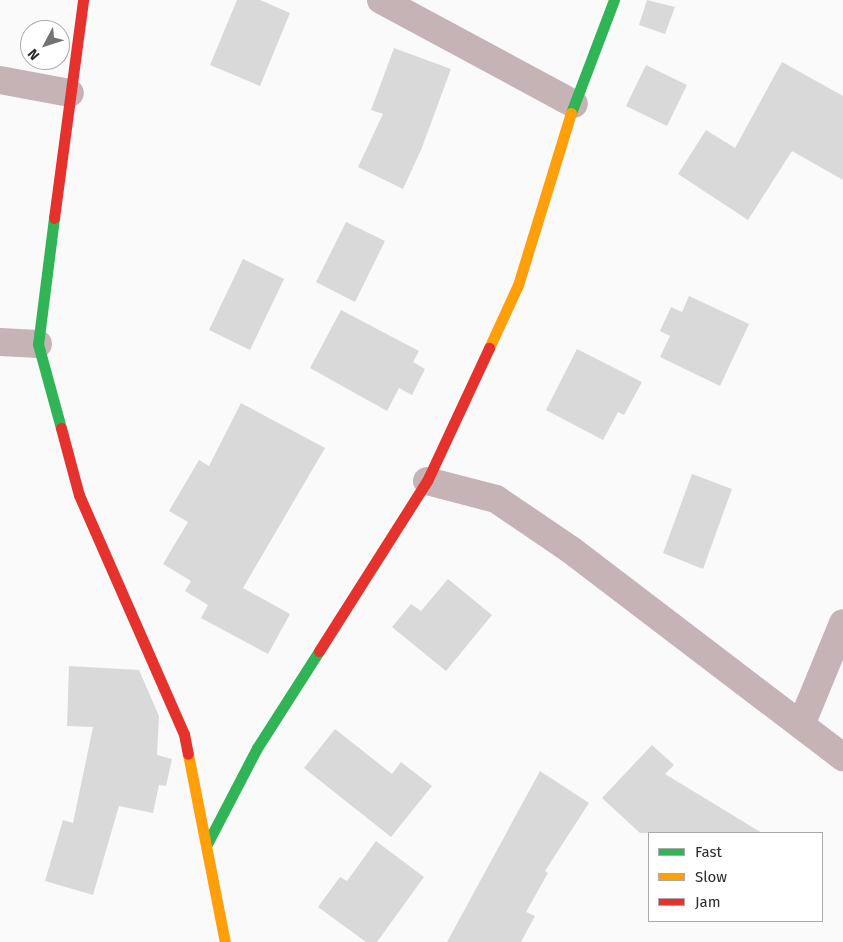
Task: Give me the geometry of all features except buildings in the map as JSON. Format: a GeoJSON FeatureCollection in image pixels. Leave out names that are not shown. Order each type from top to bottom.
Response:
{"type":"FeatureCollection","features":[{"type":"Feature","properties":{"kind":"street"},"geometry":{"type":"LineString","coordinates":[[83,0],[38,344],[79,495],[184,734],[225,942]]}},
{"type":"Feature","properties":{"kind":"street"},"geometry":{"type":"LineString","coordinates":[[381,0],[574,104]]}},
{"type":"Feature","properties":{"kind":"street"},"geometry":{"type":"LineString","coordinates":[[207,844],[257,748],[427,481],[518,285],[574,104],[614,0]]}},
{"type":"Feature","properties":{"kind":"street"},"geometry":{"type":"LineString","coordinates":[[0,80],[70,93]]}},
{"type":"Feature","properties":{"kind":"street"},"geometry":{"type":"LineString","coordinates":[[0,342],[38,344]]}},
{"type":"Feature","properties":{"kind":"street"},"geometry":{"type":"LineString","coordinates":[[427,481],[496,499],[571,550],[843,757]]}},
{"type":"Feature","properties":{"kind":"street"},"geometry":{"type":"LineString","coordinates":[[801,724],[843,623]]}},
{"type":"Feature","properties":{"kind":"traffic: fast"},"geometry":{"type":"LineString","coordinates":[[571,113],[614,0]]}},
{"type":"Feature","properties":{"kind":"traffic: fast"},"geometry":{"type":"LineString","coordinates":[[54,218],[38,344],[61,428]]}},
{"type":"Feature","properties":{"kind":"traffic: fast"},"geometry":{"type":"LineString","coordinates":[[207,844],[257,748],[319,651]]}},
{"type":"Feature","properties":{"kind":"traffic: slow"},"geometry":{"type":"LineString","coordinates":[[489,348],[518,285],[571,113]]}},
{"type":"Feature","properties":{"kind":"traffic: slow"},"geometry":{"type":"LineString","coordinates":[[188,754],[225,942]]}},
{"type":"Feature","properties":{"kind":"traffic: jam"},"geometry":{"type":"LineString","coordinates":[[54,218],[83,0]]}},
{"type":"Feature","properties":{"kind":"traffic: jam"},"geometry":{"type":"LineString","coordinates":[[319,651],[427,481],[489,348]]}},
{"type":"Feature","properties":{"kind":"traffic: jam"},"geometry":{"type":"LineString","coordinates":[[61,428],[79,495],[184,734],[188,754]]}}]}
